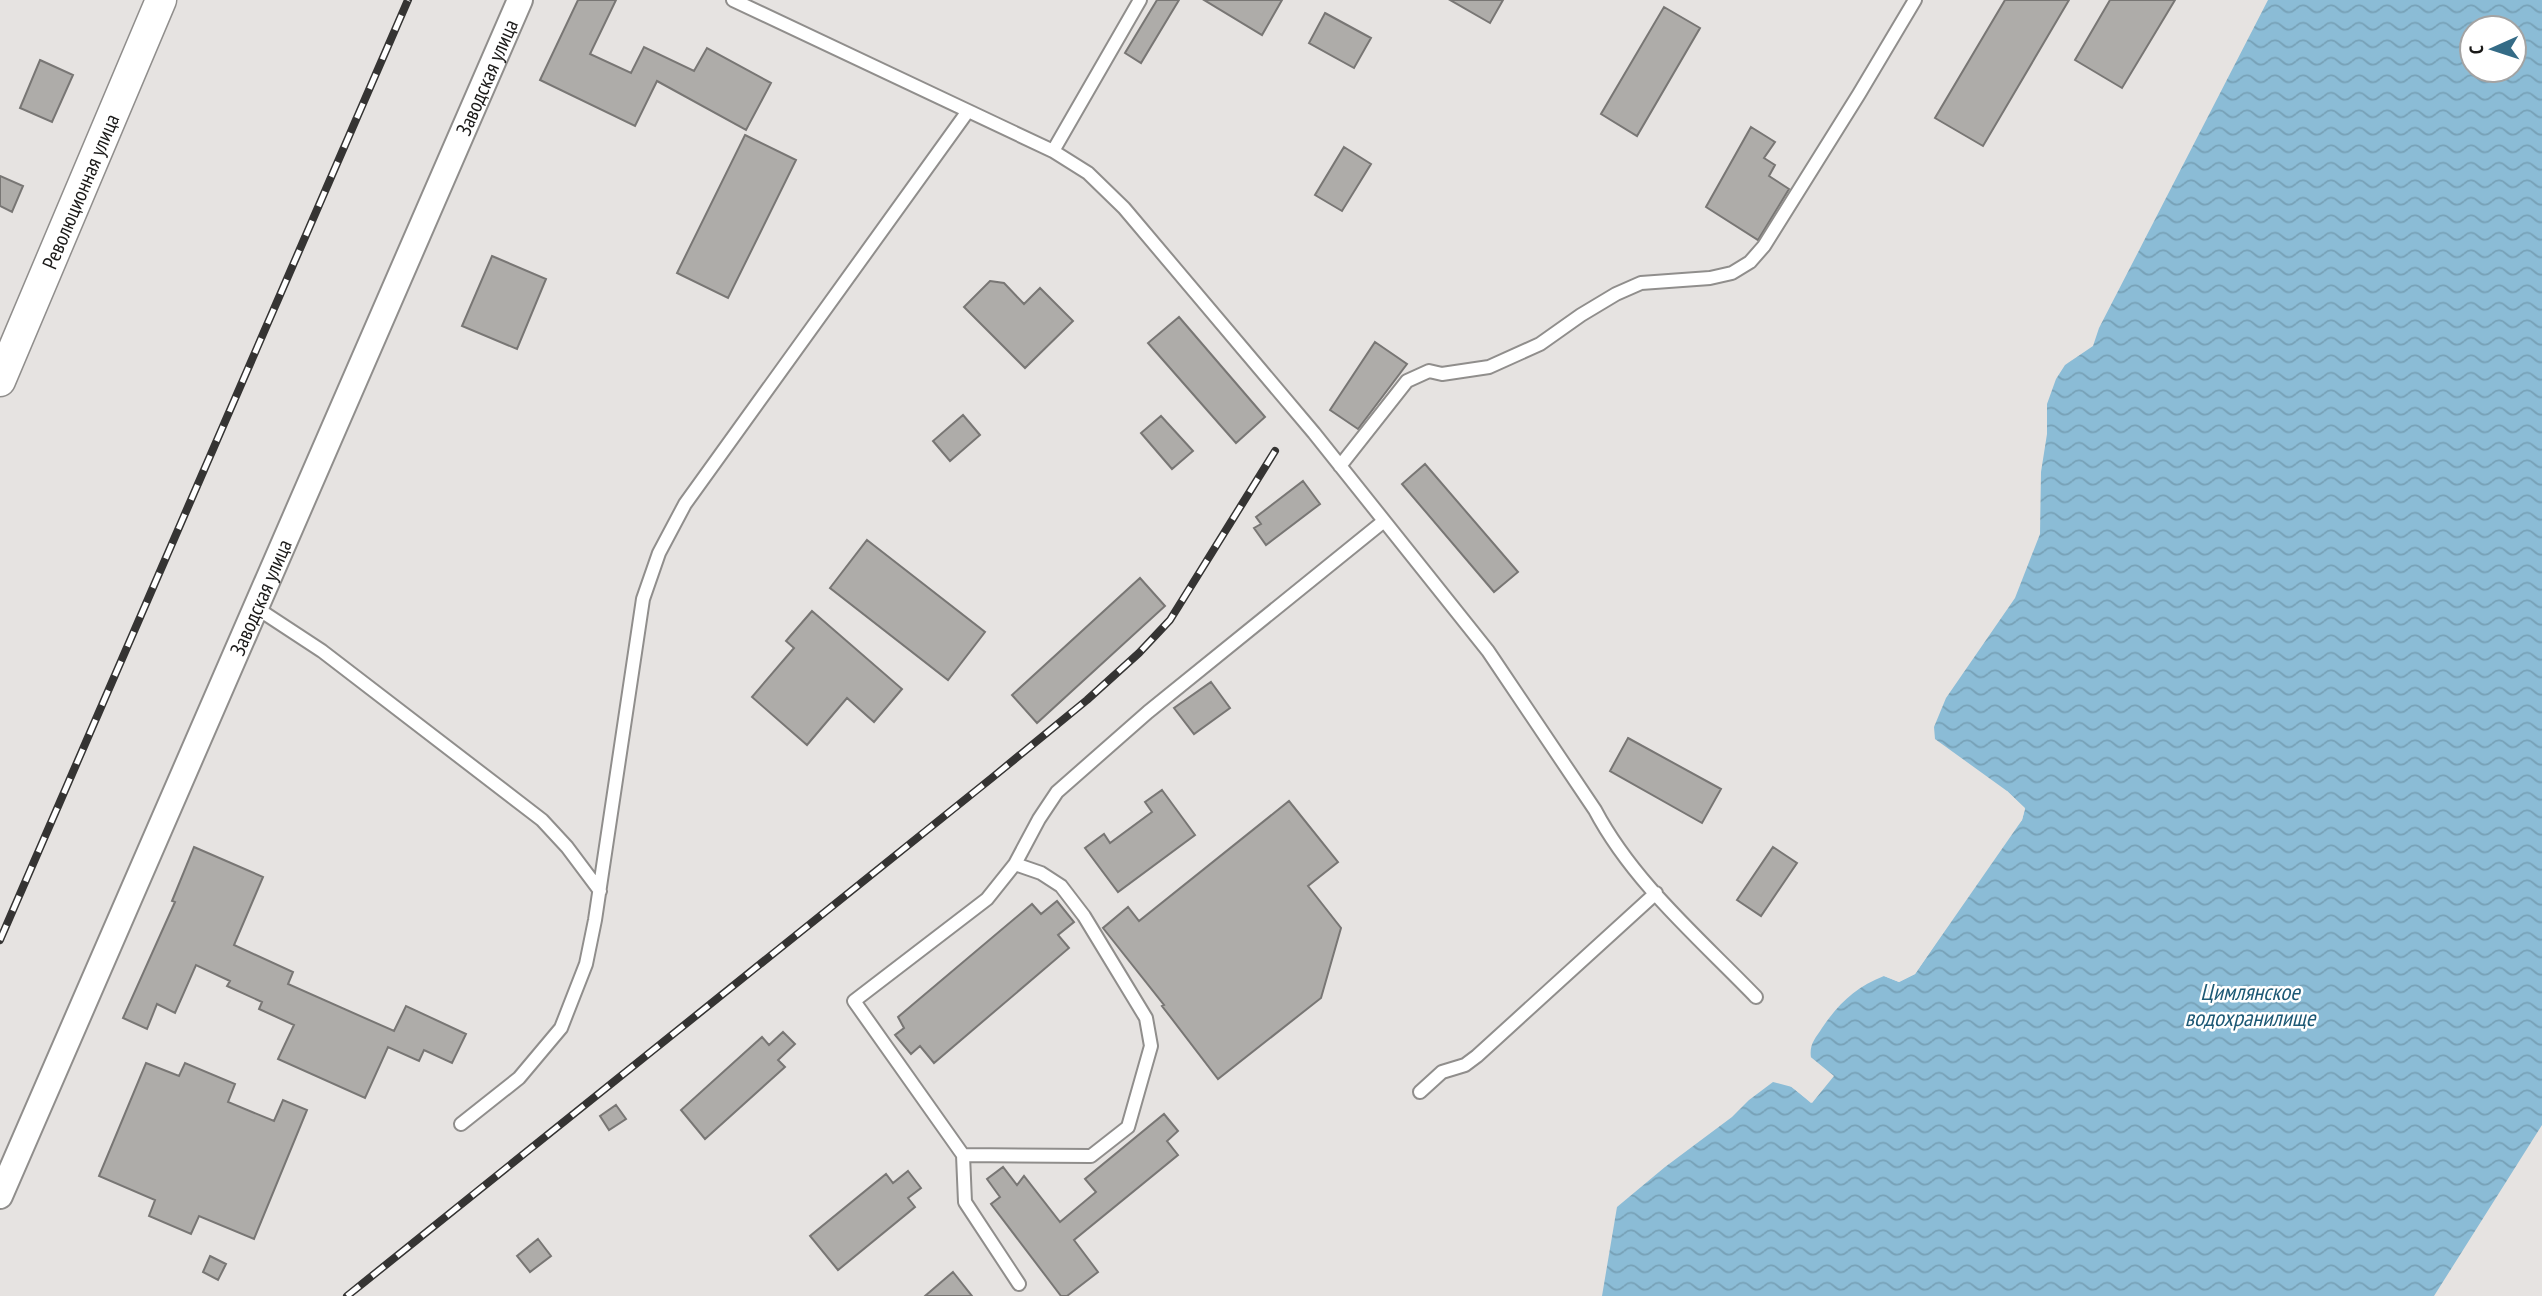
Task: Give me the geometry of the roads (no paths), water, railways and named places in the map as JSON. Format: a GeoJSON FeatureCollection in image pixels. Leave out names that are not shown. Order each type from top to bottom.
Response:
{"type":"FeatureCollection","features":[{"type":"Feature","properties":{"kind":"street","name":"Революционная улица"},"geometry":{"type":"LineString","coordinates":[[0,381],[161,0]]}},
{"type":"Feature","properties":{"kind":"street","name":"Заводская улица"},"geometry":{"type":"LineString","coordinates":[[0,1196],[520,0]]}},
{"type":"Feature","properties":{"kind":"lane"},"geometry":{"type":"LineString","coordinates":[[733,0],[1053,151],[1088,173],[1124,208],[1340,466],[1488,652],[1595,810],[1609,837],[1633,868],[1756,997]]}},
{"type":"Feature","properties":{"kind":"lane"},"geometry":{"type":"LineString","coordinates":[[1053,151],[1140,0]]}},
{"type":"Feature","properties":{"kind":"lane"},"geometry":{"type":"LineString","coordinates":[[1340,466],[1407,381],[1415,376],[1429,371],[1441,374],[1489,367],[1540,344],[1581,315],[1641,283],[1710,278],[1732,273],[1750,262],[1763,246],[1837,129],[1915,0]]}},
{"type":"Feature","properties":{"kind":"lane"},"geometry":{"type":"LineString","coordinates":[[461,1124],[519,1078],[561,1028],[586,964],[600,891],[643,599],[659,553],[685,504],[968,111]]}},
{"type":"Feature","properties":{"kind":"lane"},"geometry":{"type":"LineString","coordinates":[[1020,1284],[965,1202],[963,1156],[854,1001],[987,899],[1015,864],[1057,792],[1148,712],[1384,521]]}},
{"type":"Feature","properties":{"kind":"lane"},"geometry":{"type":"LineString","coordinates":[[255,607],[323,651],[542,820],[567,847],[600,891]]}},
{"type":"Feature","properties":{"kind":"lane"},"geometry":{"type":"LineString","coordinates":[[963,1156],[1091,1156],[1128,1127],[1151,1046],[1146,1018],[1084,916],[1061,886],[1041,873],[1015,864]]}},
{"type":"Feature","properties":{"kind":"lane"},"geometry":{"type":"LineString","coordinates":[[1420,1092],[1442,1072],[1465,1065],[1477,1056],[1656,893]]}},
{"type":"Feature","properties":{"kind":"water","name":"Цимлянское водохранилище"},"geometry":{"type":"Polygon","coordinates":[[[2268,0],[2542,0],[2542,1125],[2434,1296],[1602,1296],[1617,1207],[1773,1082],[1792,1087],[1811,1103],[1833,1076],[1811,1058],[1813,1042],[1828,1019],[1849,997],[1874,980],[1884,976],[1899,982],[1915,974],[2022,820],[2025,808],[2007,791],[1935,739],[1934,727],[1946,698],[2015,598],[2040,534],[2041,472],[2047,434],[2047,404],[2056,379],[2065,365],[2093,346],[2099,328],[2268,0]]]}},
{"type":"Feature","properties":{"kind":"railway"},"geometry":{"type":"LineString","coordinates":[[0,940],[408,0]]}},
{"type":"Feature","properties":{"kind":"railway"},"geometry":{"type":"LineString","coordinates":[[347,1296],[993,777],[1087,700],[1139,653],[1170,620],[1275,451]]}}]}
